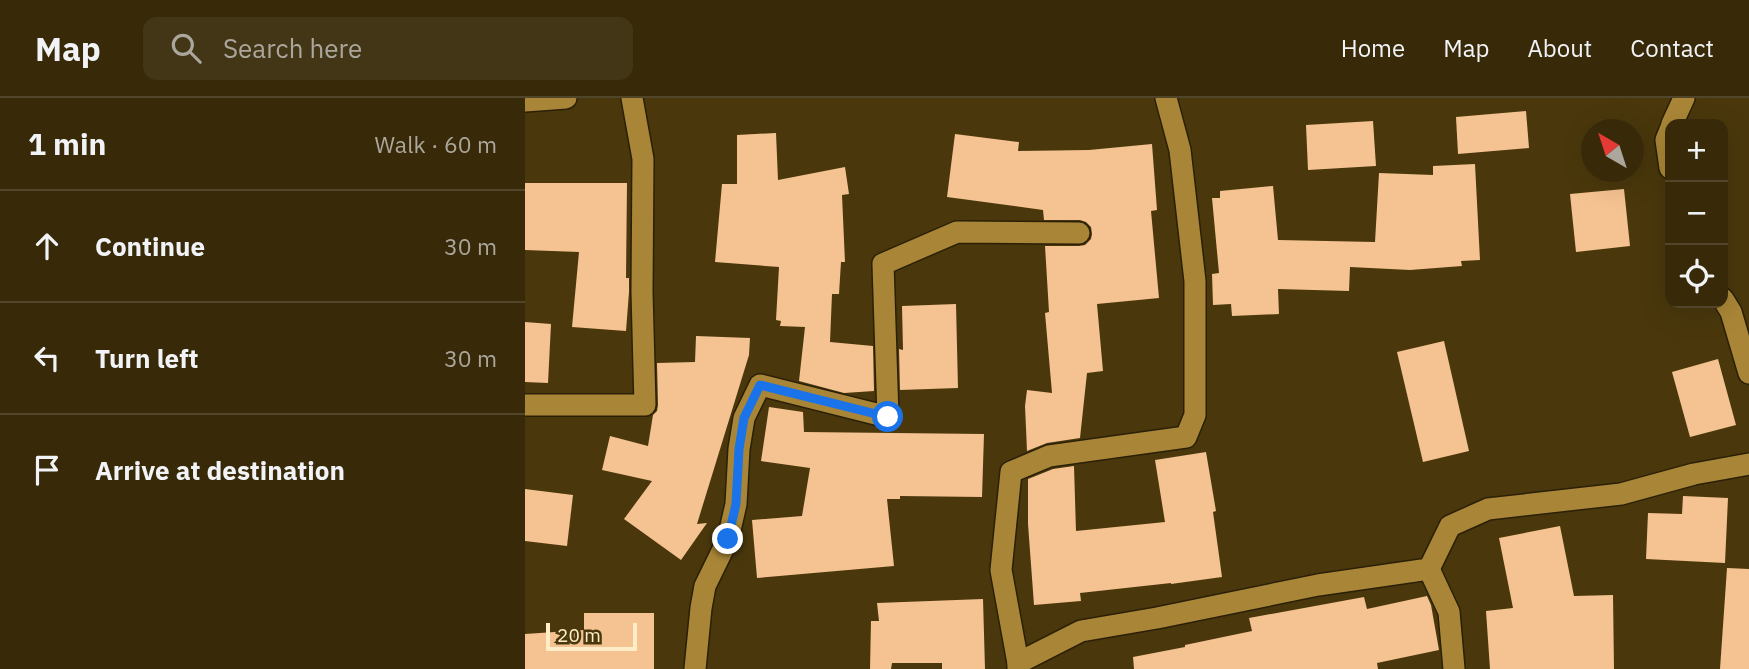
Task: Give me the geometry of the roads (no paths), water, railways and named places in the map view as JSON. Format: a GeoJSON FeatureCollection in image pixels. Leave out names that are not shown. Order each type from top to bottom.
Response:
{"type":"FeatureCollection","features":[{"type":"Feature","properties":{"kind":"street"},"geometry":{"type":"LineString","coordinates":[[525,101],[566,98]]}},
{"type":"Feature","properties":{"kind":"street"},"geometry":{"type":"LineString","coordinates":[[525,405],[645,405],[643,159],[632,98]]}},
{"type":"Feature","properties":{"kind":"street"},"geometry":{"type":"LineString","coordinates":[[1166,98],[1180,150],[1195,281],[1195,415],[1186,437],[1049,456],[1011,472],[1001,570],[1018,666],[1081,631],[1318,585],[1429,569]]}},
{"type":"Feature","properties":{"kind":"street"},"geometry":{"type":"LineString","coordinates":[[1674,119],[1684,98]]}},
{"type":"Feature","properties":{"kind":"street"},"geometry":{"type":"LineString","coordinates":[[695,669],[705,586],[728,539],[736,504],[739,449],[744,418],[760,385],[888,417],[883,264],[957,232],[1079,233]]}},
{"type":"Feature","properties":{"kind":"street"},"geometry":{"type":"LineString","coordinates":[[1728,307],[1749,373]]}},
{"type":"Feature","properties":{"kind":"street"},"geometry":{"type":"LineString","coordinates":[[1429,569],[1450,526],[1488,509],[1621,494],[1693,474],[1749,464]]}},
{"type":"Feature","properties":{"kind":"street"},"geometry":{"type":"LineString","coordinates":[[1429,569],[1449,612],[1454,669]]}}]}
